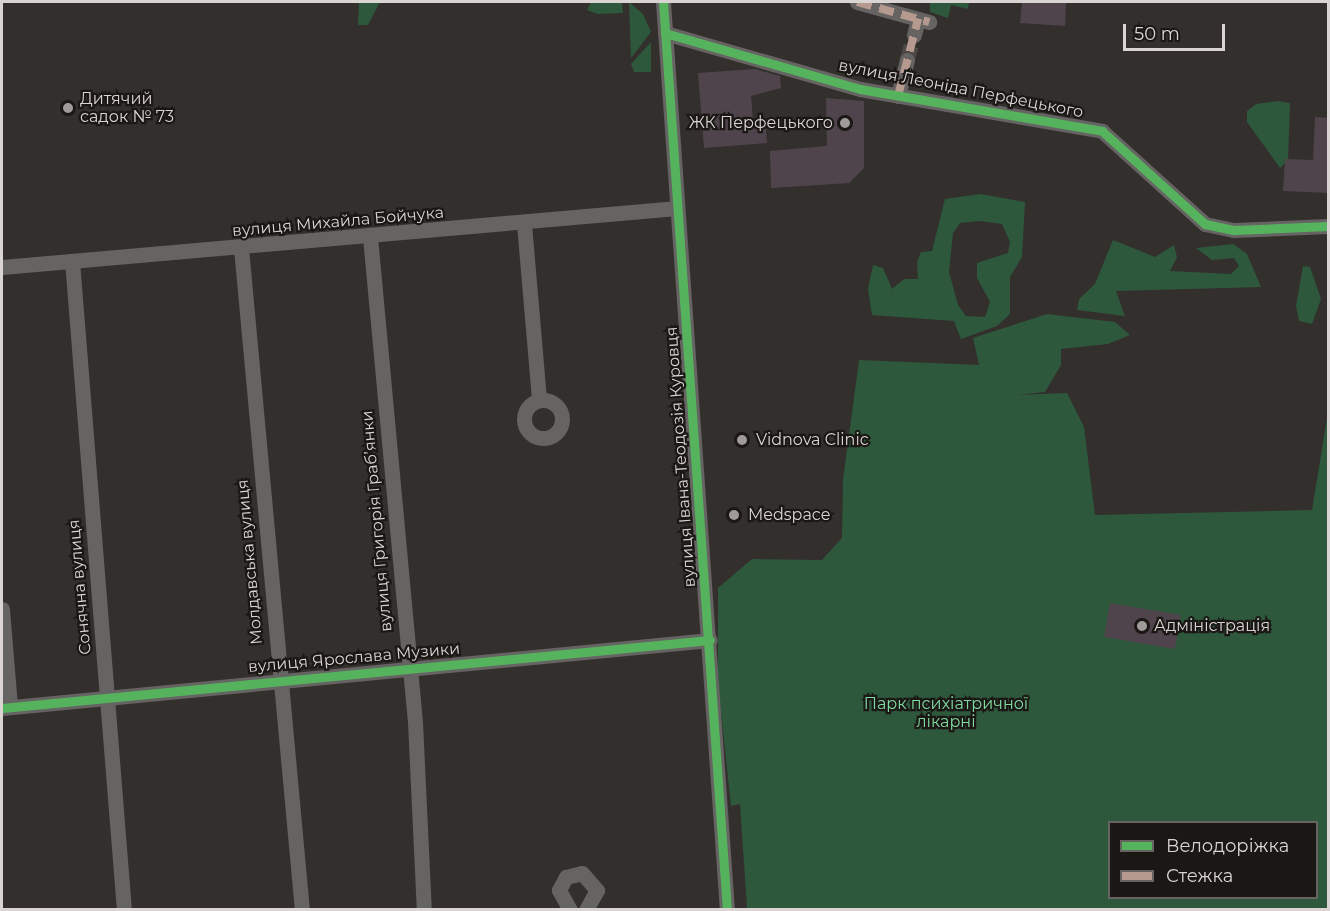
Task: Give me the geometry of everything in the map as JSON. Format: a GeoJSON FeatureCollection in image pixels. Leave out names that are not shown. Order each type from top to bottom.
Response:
{"type":"FeatureCollection","features":[{"type":"Feature","properties":{"kind":"street","name":"вулиця Івана-Теодозія Куровця"},"geometry":{"type":"LineString","coordinates":[[663,2],[710,640],[727,909]]}},
{"type":"Feature","properties":{"kind":"street"},"geometry":{"type":"LineString","coordinates":[[857,2],[882,5],[924,20],[914,35]]}},
{"type":"Feature","properties":{"kind":"street","name":"вулиця Леоніда Перфецького"},"geometry":{"type":"LineString","coordinates":[[666,33],[898,96],[975,105],[1102,131],[1205,224],[1234,230],[1329,226]]}},
{"type":"Feature","properties":{"kind":"street"},"geometry":{"type":"LineString","coordinates":[[898,96],[907,60]]}},
{"type":"Feature","properties":{"kind":"street","name":"вулиця Михайла Бойчука"},"geometry":{"type":"LineString","coordinates":[[2,267],[524,224],[677,208]]}},
{"type":"Feature","properties":{"kind":"street"},"geometry":{"type":"LineString","coordinates":[[524,224],[538,400]]}},
{"type":"Feature","properties":{"kind":"street","name":"вулиця Григорія Грабʼянки"},"geometry":{"type":"LineString","coordinates":[[369,237],[408,668],[424,909]]}},
{"type":"Feature","properties":{"kind":"street","name":"Молдавська вулиця"},"geometry":{"type":"LineString","coordinates":[[241,248],[278,680],[302,909]]}},
{"type":"Feature","properties":{"kind":"street","name":"Сонячна вулиця"},"geometry":{"type":"LineString","coordinates":[[72,261],[124,909]]}},
{"type":"Feature","properties":{"kind":"street"},"geometry":{"type":"LineString","coordinates":[[2,609],[6,707]]}},
{"type":"Feature","properties":{"kind":"street","name":"вулиця Ярослава Музики"},"geometry":{"type":"LineString","coordinates":[[6,707],[107,695],[710,640]]}},
{"type":"Feature","properties":{"kind":"street"},"geometry":{"type":"LineString","coordinates":[[570,909],[559,890],[566,876],[582,873],[597,890],[586,909]]}},
{"type":"Feature","properties":{"kind":"green space"},"geometry":{"type":"Polygon","coordinates":[[[359,2],[380,2],[368,25],[358,25],[359,2]]]}},
{"type":"Feature","properties":{"kind":"green space"},"geometry":{"type":"Polygon","coordinates":[[[591,2],[622,2],[623,13],[598,14],[587,10],[591,2]]]}},
{"type":"Feature","properties":{"kind":"green space"},"geometry":{"type":"Polygon","coordinates":[[[629,2],[643,14],[651,32],[631,58],[629,2]]]}},
{"type":"Feature","properties":{"kind":"green space"},"geometry":{"type":"Polygon","coordinates":[[[930,2],[969,2],[968,9],[951,5],[948,18],[930,12],[930,2]]]}},
{"type":"Feature","properties":{"kind":"green space"},"geometry":{"type":"Polygon","coordinates":[[[651,42],[651,72],[634,72],[631,64],[651,42]]]}},
{"type":"Feature","properties":{"kind":"green space"},"geometry":{"type":"Polygon","coordinates":[[[1278,101],[1290,103],[1288,160],[1280,168],[1247,122],[1247,111],[1256,104],[1278,101]]]}},
{"type":"Feature","properties":{"kind":"green space"},"geometry":{"type":"Polygon","coordinates":[[[980,194],[1025,202],[1022,257],[1010,277],[1010,314],[997,326],[961,339],[954,321],[872,315],[868,289],[873,265],[883,268],[892,289],[904,279],[918,279],[917,262],[921,252],[932,251],[945,199],[980,194]],[[980,221],[960,223],[953,233],[949,272],[958,305],[966,316],[985,317],[990,302],[977,278],[977,263],[1008,253],[1010,242],[1002,224],[980,221]]]}},
{"type":"Feature","properties":{"kind":"green space"},"geometry":{"type":"Polygon","coordinates":[[[1113,240],[1155,257],[1174,245],[1177,257],[1170,271],[1231,274],[1239,266],[1234,258],[1212,260],[1196,248],[1233,244],[1247,254],[1261,287],[1116,291],[1125,316],[1077,310],[1079,299],[1095,284],[1113,240]]]}},
{"type":"Feature","properties":{"kind":"green space"},"geometry":{"type":"Polygon","coordinates":[[[1303,266],[1310,267],[1321,299],[1312,324],[1299,321],[1296,306],[1303,266]]]}},
{"type":"Feature","properties":{"kind":"green space","name":"Парк психіатричної лікарні"},"geometry":{"type":"Polygon","coordinates":[[[1047,314],[1115,322],[1130,335],[1108,344],[1061,349],[1061,365],[1045,392],[1018,395],[1067,393],[1084,427],[1095,515],[1312,510],[1328,412],[1328,909],[739,909],[747,908],[740,804],[731,806],[718,683],[718,588],[752,559],[822,560],[842,538],[843,480],[859,360],[979,365],[973,338],[1047,314]]]}},
{"type":"Feature","properties":{"kind":"building"},"geometry":{"type":"Polygon","coordinates":[[[1022,2],[1066,2],[1065,26],[1020,23],[1022,2]]]}},
{"type":"Feature","properties":{"kind":"building"},"geometry":{"type":"Polygon","coordinates":[[[755,69],[780,76],[781,88],[751,96],[753,120],[765,119],[767,143],[704,148],[698,73],[755,69]]]}},
{"type":"Feature","properties":{"kind":"building","name":"ЖК Перфецького"},"geometry":{"type":"Polygon","coordinates":[[[826,98],[864,101],[864,168],[849,183],[771,188],[770,151],[827,146],[826,98]]]}},
{"type":"Feature","properties":{"kind":"building"},"geometry":{"type":"Polygon","coordinates":[[[1315,117],[1329,118],[1329,193],[1283,191],[1285,159],[1313,160],[1315,117]]]}},
{"type":"Feature","properties":{"kind":"building","name":"Адміністрація"},"geometry":{"type":"Polygon","coordinates":[[[1110,603],[1181,615],[1175,649],[1104,637],[1110,603]]]}},
{"type":"Feature","properties":{"kind":"tunnel"},"geometry":{"type":"LineString","coordinates":[[907,60],[914,35]]}},
{"type":"Feature","properties":{"kind":"marked path"},"geometry":{"type":"LineString","coordinates":[[857,2],[929,22]]}},
{"type":"Feature","properties":{"kind":"marked path"},"geometry":{"type":"LineString","coordinates":[[898,96],[918,19]]}},
{"type":"Feature","properties":{"kind":"cycle path"},"geometry":{"type":"LineString","coordinates":[[663,2],[727,910]]}},
{"type":"Feature","properties":{"kind":"cycle path"},"geometry":{"type":"LineString","coordinates":[[665,33],[860,89],[1102,131],[1205,224],[1234,230],[1328,226]]}},
{"type":"Feature","properties":{"kind":"cycle path"},"geometry":{"type":"LineString","coordinates":[[2,708],[710,640]]}},
{"type":"Feature","properties":{"kind":"place","name":"Дитячий садок № 73"},"geometry":{"type":"Point","coordinates":[68,108]}},
{"type":"Feature","properties":{"kind":"place","name":"ЖК Перфецького"},"geometry":{"type":"Point","coordinates":[845,123]}},
{"type":"Feature","properties":{"kind":"place","name":"Vidnova Clinic"},"geometry":{"type":"Point","coordinates":[742,440]}},
{"type":"Feature","properties":{"kind":"place","name":"Medspace"},"geometry":{"type":"Point","coordinates":[734,515]}},
{"type":"Feature","properties":{"kind":"place","name":"Адміністрація"},"geometry":{"type":"Point","coordinates":[1142,626]}}]}
